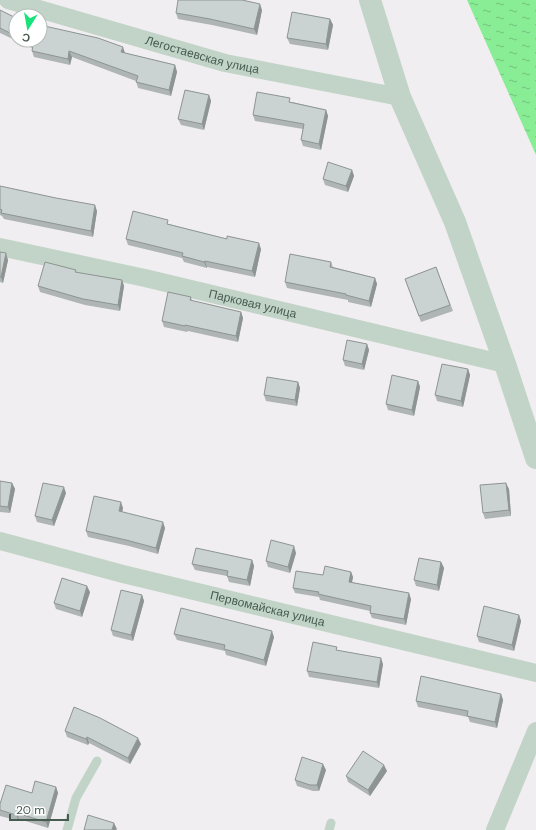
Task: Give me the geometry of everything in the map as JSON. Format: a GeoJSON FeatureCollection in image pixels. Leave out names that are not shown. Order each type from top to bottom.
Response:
{"type":"FeatureCollection","features":[{"type":"Feature","properties":{"kind":"street","name":"Легостаевская улица"},"geometry":{"type":"LineString","coordinates":[[8,0],[225,63],[400,97]]}},
{"type":"Feature","properties":{"kind":"street"},"geometry":{"type":"LineString","coordinates":[[370,0],[400,97],[455,222],[536,458]]}},
{"type":"Feature","properties":{"kind":"street","name":"Парковая улица"},"geometry":{"type":"LineString","coordinates":[[0,247],[145,278],[505,364]]}},
{"type":"Feature","properties":{"kind":"street","name":"Первомайская улица"},"geometry":{"type":"LineString","coordinates":[[0,541],[123,574],[536,673]]}},
{"type":"Feature","properties":{"kind":"street"},"geometry":{"type":"LineString","coordinates":[[495,830],[536,731]]}},
{"type":"Feature","properties":{"kind":"lane"},"geometry":{"type":"LineString","coordinates":[[67,830],[76,798],[97,761]]}},
{"type":"Feature","properties":{"kind":"water"},"geometry":{"type":"Polygon","coordinates":[[[467,0],[536,0],[536,155],[467,0]]]}},
{"type":"Feature","properties":{"kind":"building"},"geometry":{"type":"Polygon","coordinates":[[[178,0],[242,0],[260,4],[254,29],[176,13],[178,0]]]}},
{"type":"Feature","properties":{"kind":"building"},"geometry":{"type":"Polygon","coordinates":[[[0,10],[8,14],[8,32],[0,28],[0,10]]]}},
{"type":"Feature","properties":{"kind":"building"},"geometry":{"type":"Polygon","coordinates":[[[292,12],[330,19],[326,44],[287,38],[292,12]]]}},
{"type":"Feature","properties":{"kind":"building"},"geometry":{"type":"Polygon","coordinates":[[[48,27],[98,38],[123,47],[121,52],[175,65],[169,90],[136,82],[138,76],[69,51],[68,59],[32,51],[32,48],[48,48],[48,27]]]}},
{"type":"Feature","properties":{"kind":"building"},"geometry":{"type":"Polygon","coordinates":[[[185,90],[209,95],[202,124],[178,119],[185,90]]]}},
{"type":"Feature","properties":{"kind":"building"},"geometry":{"type":"Polygon","coordinates":[[[257,92],[290,98],[289,102],[326,110],[319,144],[301,140],[304,124],[253,115],[257,92]]]}},
{"type":"Feature","properties":{"kind":"building"},"geometry":{"type":"Polygon","coordinates":[[[328,162],[352,170],[346,186],[323,179],[328,162]]]}},
{"type":"Feature","properties":{"kind":"building"},"geometry":{"type":"Polygon","coordinates":[[[0,186],[95,205],[91,231],[1,213],[0,186]]]}},
{"type":"Feature","properties":{"kind":"building"},"geometry":{"type":"Polygon","coordinates":[[[133,211],[168,220],[167,224],[227,239],[227,236],[259,243],[252,271],[204,262],[182,256],[183,253],[126,239],[133,211]]]}},
{"type":"Feature","properties":{"kind":"building"},"geometry":{"type":"Polygon","coordinates":[[[0,252],[6,253],[1,277],[0,277],[0,252]]]}},
{"type":"Feature","properties":{"kind":"building"},"geometry":{"type":"Polygon","coordinates":[[[290,254],[331,262],[330,267],[375,278],[369,301],[346,294],[285,282],[290,254]]]}},
{"type":"Feature","properties":{"kind":"building"},"geometry":{"type":"Polygon","coordinates":[[[45,262],[76,270],[75,272],[122,280],[118,305],[83,299],[38,286],[45,262]]]}},
{"type":"Feature","properties":{"kind":"building"},"geometry":{"type":"Polygon","coordinates":[[[436,267],[450,305],[419,316],[405,279],[436,267]]]}},
{"type":"Feature","properties":{"kind":"building"},"geometry":{"type":"Polygon","coordinates":[[[168,292],[191,297],[190,300],[241,312],[236,336],[162,321],[168,292]]]}},
{"type":"Feature","properties":{"kind":"building"},"geometry":{"type":"Polygon","coordinates":[[[347,340],[367,344],[362,364],[343,360],[347,340]]]}},
{"type":"Feature","properties":{"kind":"building"},"geometry":{"type":"Polygon","coordinates":[[[442,364],[468,369],[461,401],[435,395],[442,364]]]}},
{"type":"Feature","properties":{"kind":"building"},"geometry":{"type":"Polygon","coordinates":[[[392,375],[418,381],[412,410],[386,404],[392,375]]]}},
{"type":"Feature","properties":{"kind":"building"},"geometry":{"type":"Polygon","coordinates":[[[267,377],[298,382],[295,400],[264,395],[267,377]]]}},
{"type":"Feature","properties":{"kind":"building"},"geometry":{"type":"Polygon","coordinates":[[[0,481],[12,483],[8,507],[0,506],[0,481]]]}},
{"type":"Feature","properties":{"kind":"building"},"geometry":{"type":"Polygon","coordinates":[[[43,483],[64,487],[52,520],[35,516],[43,483]]]}},
{"type":"Feature","properties":{"kind":"building"},"geometry":{"type":"Polygon","coordinates":[[[506,483],[509,510],[483,513],[480,485],[506,483]]]}},
{"type":"Feature","properties":{"kind":"building"},"geometry":{"type":"Polygon","coordinates":[[[94,496],[121,502],[119,511],[163,522],[156,548],[86,531],[94,496]]]}},
{"type":"Feature","properties":{"kind":"building"},"geometry":{"type":"Polygon","coordinates":[[[271,540],[294,546],[288,567],[266,561],[271,540]]]}},
{"type":"Feature","properties":{"kind":"building"},"geometry":{"type":"Polygon","coordinates":[[[196,548],[252,560],[247,580],[227,576],[228,571],[192,564],[196,548]]]}},
{"type":"Feature","properties":{"kind":"building"},"geometry":{"type":"Polygon","coordinates":[[[419,558],[441,562],[437,585],[414,580],[419,558]]]}},
{"type":"Feature","properties":{"kind":"building"},"geometry":{"type":"Polygon","coordinates":[[[325,566],[351,572],[349,582],[409,593],[404,619],[370,613],[371,606],[318,594],[319,592],[293,588],[296,571],[323,575],[325,566]]]}},
{"type":"Feature","properties":{"kind":"building"},"geometry":{"type":"Polygon","coordinates":[[[62,578],[87,586],[80,611],[54,603],[62,578]]]}},
{"type":"Feature","properties":{"kind":"building"},"geometry":{"type":"Polygon","coordinates":[[[121,590],[142,595],[131,635],[111,630],[121,590]]]}},
{"type":"Feature","properties":{"kind":"building"},"geometry":{"type":"Polygon","coordinates":[[[484,606],[519,615],[512,645],[477,636],[484,606]]]}},
{"type":"Feature","properties":{"kind":"building"},"geometry":{"type":"Polygon","coordinates":[[[181,608],[272,631],[264,660],[224,649],[225,645],[174,634],[181,608]]]}},
{"type":"Feature","properties":{"kind":"building"},"geometry":{"type":"Polygon","coordinates":[[[313,642],[337,647],[336,650],[381,658],[377,682],[307,671],[313,642]]]}},
{"type":"Feature","properties":{"kind":"building"},"geometry":{"type":"Polygon","coordinates":[[[421,676],[501,694],[495,722],[467,716],[468,711],[416,701],[421,676]]]}},
{"type":"Feature","properties":{"kind":"building"},"geometry":{"type":"Polygon","coordinates":[[[74,707],[100,718],[138,738],[128,758],[87,737],[86,739],[65,731],[74,707]]]}},
{"type":"Feature","properties":{"kind":"building"},"geometry":{"type":"Polygon","coordinates":[[[363,751],[384,765],[368,790],[346,776],[363,751]]]}},
{"type":"Feature","properties":{"kind":"building"},"geometry":{"type":"Polygon","coordinates":[[[302,757],[323,764],[317,785],[310,785],[295,780],[302,757]]]}},
{"type":"Feature","properties":{"kind":"building"},"geometry":{"type":"Polygon","coordinates":[[[35,781],[56,787],[46,822],[17,813],[16,815],[0,810],[0,804],[6,785],[32,793],[35,781]]]}},
{"type":"Feature","properties":{"kind":"building"},"geometry":{"type":"Polygon","coordinates":[[[88,815],[114,823],[112,830],[84,830],[88,815]]]}}]}
